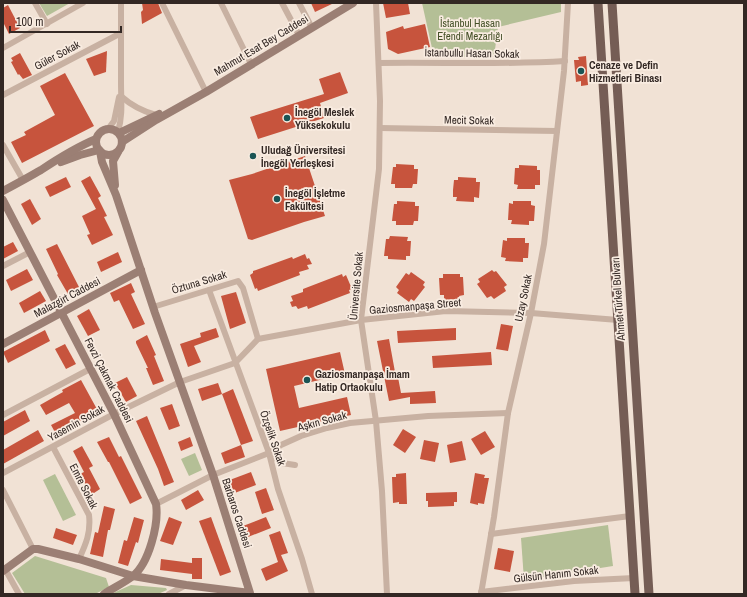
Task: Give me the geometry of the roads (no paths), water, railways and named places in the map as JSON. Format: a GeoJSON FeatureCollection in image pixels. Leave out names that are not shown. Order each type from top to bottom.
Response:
{"type":"FeatureCollection","features":[{"type":"Feature","properties":{"kind":"main road","name":"Mahmut Esat Bey Caddesi"},"geometry":{"type":"LineString","coordinates":[[181,106],[353,3]]}},
{"type":"Feature","properties":{"kind":"main road","name":"Ahmet Türkel Bulvarı"},"geometry":{"type":"LineString","coordinates":[[598,3],[635,594]]}},
{"type":"Feature","properties":{"kind":"main road","name":"Ahmet Türkel Bulvarı"},"geometry":{"type":"LineString","coordinates":[[612,3],[648,594]]}},
{"type":"Feature","properties":{"kind":"main road"},"geometry":{"type":"LineString","coordinates":[[118,132],[156,115],[181,106]]}},
{"type":"Feature","properties":{"kind":"main road"},"geometry":{"type":"LineString","coordinates":[[41,170],[80,155],[100,151],[104,154],[112,155],[136,132],[181,106]]}},
{"type":"Feature","properties":{"kind":"main road"},"geometry":{"type":"LineString","coordinates":[[3,191],[83,144],[96,139],[101,132],[112,129],[118,132]]}},
{"type":"Feature","properties":{"kind":"main road"},"geometry":{"type":"LineString","coordinates":[[116,196],[113,161],[121,146],[118,132]]}},
{"type":"Feature","properties":{"kind":"main road"},"geometry":{"type":"LineString","coordinates":[[96,139],[102,162],[116,196]]}},
{"type":"Feature","properties":{"kind":"main road","name":"Barbaros Caddesi"},"geometry":{"type":"LineString","coordinates":[[33,549],[79,558],[133,576],[249,594],[213,475],[116,196]]}},
{"type":"Feature","properties":{"kind":"main road","name":"Fevzi Çakmak Caddesi"},"geometry":{"type":"LineString","coordinates":[[3,200],[114,414],[156,504],[158,512],[152,538],[142,566],[133,576]]}},
{"type":"Feature","properties":{"kind":"main road","name":"Malazgirt Caddesi"},"geometry":{"type":"LineString","coordinates":[[3,344],[141,270]]}},
{"type":"Feature","properties":{"kind":"main road"},"geometry":{"type":"LineString","coordinates":[[4,570],[33,549]]}},
{"type":"Feature","properties":{"kind":"main road"},"geometry":{"type":"LineString","coordinates":[[104,594],[133,576]]}},
{"type":"Feature","properties":{"kind":"street"},"geometry":{"type":"LineString","coordinates":[[35,3],[46,24]]}},
{"type":"Feature","properties":{"kind":"street"},"geometry":{"type":"LineString","coordinates":[[3,48],[83,3]]}},
{"type":"Feature","properties":{"kind":"street"},"geometry":{"type":"LineString","coordinates":[[118,132],[121,121],[121,3]]}},
{"type":"Feature","properties":{"kind":"street"},"geometry":{"type":"LineString","coordinates":[[162,3],[206,92]]}},
{"type":"Feature","properties":{"kind":"street"},"geometry":{"type":"LineString","coordinates":[[221,3],[250,64]]}},
{"type":"Feature","properties":{"kind":"street"},"geometry":{"type":"LineString","coordinates":[[282,3],[299,36]]}},
{"type":"Feature","properties":{"kind":"street"},"geometry":{"type":"LineString","coordinates":[[299,3],[312,28]]}},
{"type":"Feature","properties":{"kind":"street","name":"Üniversite Sokak"},"geometry":{"type":"LineString","coordinates":[[376,3],[380,101],[379,169],[361,320],[376,421],[387,594]]}},
{"type":"Feature","properties":{"kind":"street","name":"Uzay Sokak"},"geometry":{"type":"LineString","coordinates":[[481,593],[508,413],[531,313],[544,244],[565,61],[568,3]]}},
{"type":"Feature","properties":{"kind":"street","name":"Güler Sokak"},"geometry":{"type":"LineString","coordinates":[[3,95],[121,33]]}},
{"type":"Feature","properties":{"kind":"street","name":"İstanbullu Hasan Sokak"},"geometry":{"type":"LineString","coordinates":[[379,63],[433,62],[522,64],[565,61]]}},
{"type":"Feature","properties":{"kind":"street"},"geometry":{"type":"LineString","coordinates":[[121,94],[132,105],[156,115]]}},
{"type":"Feature","properties":{"kind":"street"},"geometry":{"type":"LineString","coordinates":[[108,129],[114,121],[121,94]]}},
{"type":"Feature","properties":{"kind":"street","name":"Mecit Sokak"},"geometry":{"type":"LineString","coordinates":[[380,128],[557,131]]}},
{"type":"Feature","properties":{"kind":"street"},"geometry":{"type":"LineString","coordinates":[[3,146],[23,180]]}},
{"type":"Feature","properties":{"kind":"street"},"geometry":{"type":"LineString","coordinates":[[3,266],[30,252]]}},
{"type":"Feature","properties":{"kind":"street","name":"Öztuna Sokak"},"geometry":{"type":"LineString","coordinates":[[153,306],[238,281],[241,283],[243,288],[258,339]]}},
{"type":"Feature","properties":{"kind":"street","name":"Özçelik Sokak"},"geometry":{"type":"LineString","coordinates":[[209,290],[269,453],[278,489],[302,559],[312,594]]}},
{"type":"Feature","properties":{"kind":"street","name":"Gaziosmanpaşa Street"},"geometry":{"type":"LineString","coordinates":[[258,339],[361,320],[446,311],[531,313],[618,320]]}},
{"type":"Feature","properties":{"kind":"street"},"geometry":{"type":"LineString","coordinates":[[180,382],[235,363],[258,339]]}},
{"type":"Feature","properties":{"kind":"street"},"geometry":{"type":"LineString","coordinates":[[3,415],[90,369]]}},
{"type":"Feature","properties":{"kind":"street","name":"Yasemin Sokak"},"geometry":{"type":"LineString","coordinates":[[3,473],[114,414],[180,382]]}},
{"type":"Feature","properties":{"kind":"street","name":"Aşkın Sokak"},"geometry":{"type":"LineString","coordinates":[[156,504],[213,475],[269,453],[288,442],[328,428],[350,423],[428,416],[508,413]]}},
{"type":"Feature","properties":{"kind":"street","name":"Emre Sokak"},"geometry":{"type":"LineString","coordinates":[[53,447],[88,515],[90,526],[87,542],[79,558]]}},
{"type":"Feature","properties":{"kind":"street"},"geometry":{"type":"LineString","coordinates":[[269,453],[282,463],[294,465]]}},
{"type":"Feature","properties":{"kind":"street"},"geometry":{"type":"LineString","coordinates":[[3,490],[33,549]]}},
{"type":"Feature","properties":{"kind":"street"},"geometry":{"type":"LineString","coordinates":[[491,534],[630,516]]}},
{"type":"Feature","properties":{"kind":"street"},"geometry":{"type":"LineString","coordinates":[[4,570],[19,594]]}},
{"type":"Feature","properties":{"kind":"street","name":"Gülsün Hanım Sokak"},"geometry":{"type":"LineString","coordinates":[[481,593],[574,581],[634,578]]}},
{"type":"Feature","properties":{"kind":"street"},"geometry":{"type":"LineString","coordinates":[[169,594],[186,585]]}},
{"type":"Feature","properties":{"kind":"place","name":"Cenaze ve Defin Hizmetleri Binası"},"geometry":{"type":"Point","coordinates":[581,71]}},
{"type":"Feature","properties":{"kind":"place","name":"İnegöl Meslek Yüksekokulu"},"geometry":{"type":"Point","coordinates":[287,118]}},
{"type":"Feature","properties":{"kind":"place","name":"Uludağ Üniversitesi İnegöl Yerleşkesi"},"geometry":{"type":"Point","coordinates":[253,156]}},
{"type":"Feature","properties":{"kind":"place","name":"İnegöl İşletme Fakültesi"},"geometry":{"type":"Point","coordinates":[277,199]}},
{"type":"Feature","properties":{"kind":"place","name":"Gaziosmanpaşa İmam Hatip Ortaokulu"},"geometry":{"type":"Point","coordinates":[307,380]}},
{"type":"Feature","properties":{"kind":"park label","name":"İstanbul Hasan Efendi Mezarlığı"},"geometry":{"type":"Point","coordinates":[470,29]}}]}
